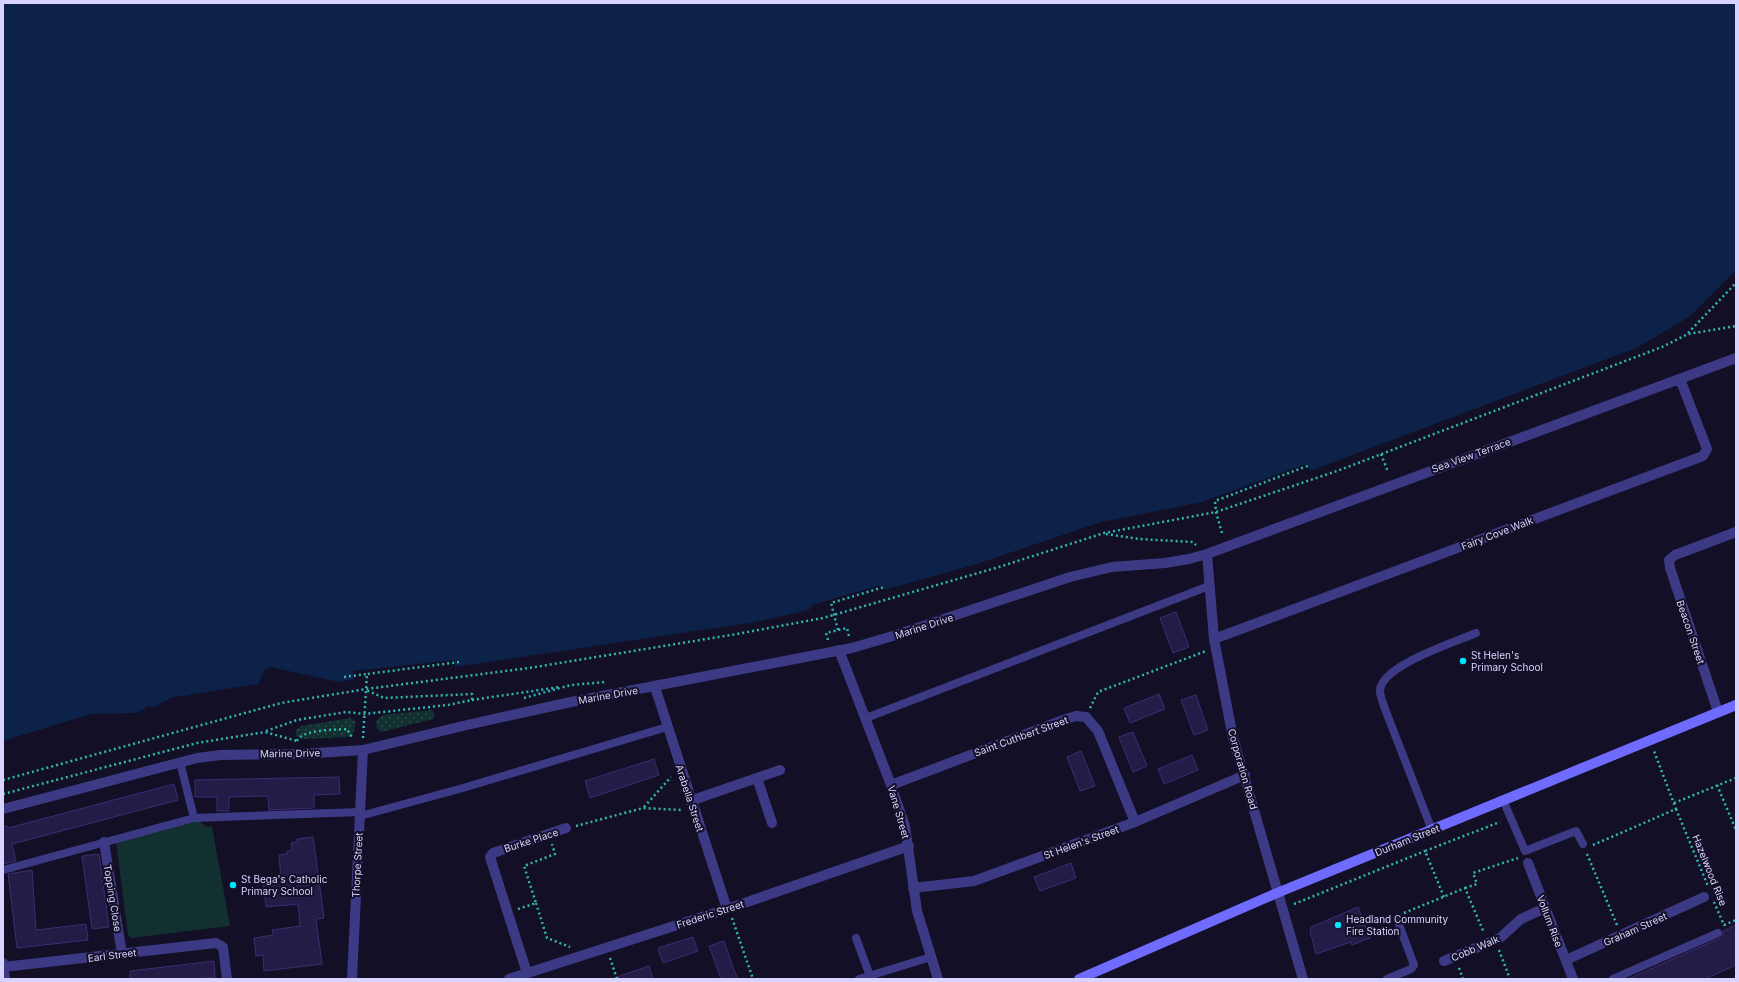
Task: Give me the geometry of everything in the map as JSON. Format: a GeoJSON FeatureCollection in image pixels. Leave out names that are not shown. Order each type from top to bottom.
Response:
{"type":"FeatureCollection","features":[{"type":"Feature","properties":{"kind":"street","name":"Sea View Terrace"},"geometry":{"type":"LineString","coordinates":[[1207,554],[1736,358]]}},
{"type":"Feature","properties":{"kind":"street","name":"Fairy Cove Walk"},"geometry":{"type":"LineString","coordinates":[[1215,643],[1703,456],[1707,449],[1680,379]]}},
{"type":"Feature","properties":{"kind":"street","name":"Beacon Street"},"geometry":{"type":"LineString","coordinates":[[1718,712],[1670,568],[1669,560],[1675,555],[1736,532]]}},
{"type":"Feature","properties":{"kind":"street","name":"Corporation Road"},"geometry":{"type":"LineString","coordinates":[[1207,554],[1215,643],[1233,738],[1245,775],[1277,893],[1303,979]]}},
{"type":"Feature","properties":{"kind":"street","name":"Marine Drive"},"geometry":{"type":"LineString","coordinates":[[3,809],[180,762],[221,754],[302,754],[363,750],[556,705],[654,687],[837,646],[896,635],[1070,577],[1112,567],[1165,563],[1207,554]]}},
{"type":"Feature","properties":{"kind":"street","name":"Vane Street"},"geometry":{"type":"LineString","coordinates":[[837,646],[892,785],[905,826],[917,911],[938,979]]}},
{"type":"Feature","properties":{"kind":"street","name":"Arabella Street"},"geometry":{"type":"LineString","coordinates":[[654,687],[690,801],[729,912]]}},
{"type":"Feature","properties":{"kind":"street","name":"Durham Street"},"geometry":{"type":"LineString","coordinates":[[1079,979],[1277,893],[1736,705]]}},
{"type":"Feature","properties":{"kind":"street","name":"Saint Cuthbert Street"},"geometry":{"type":"LineString","coordinates":[[892,785],[1066,719],[1076,716],[1086,717]]}},
{"type":"Feature","properties":{"kind":"street"},"geometry":{"type":"LineString","coordinates":[[1086,717],[1098,731],[1135,822]]}},
{"type":"Feature","properties":{"kind":"street","name":"Thorpe Street"},"geometry":{"type":"LineString","coordinates":[[352,979],[363,750]]}},
{"type":"Feature","properties":{"kind":"street"},"geometry":{"type":"LineString","coordinates":[[690,801],[780,770]]}},
{"type":"Feature","properties":{"kind":"street","name":"St Helen's Street"},"geometry":{"type":"LineString","coordinates":[[913,888],[974,880],[1135,822],[1245,775]]}},
{"type":"Feature","properties":{"kind":"street"},"geometry":{"type":"LineString","coordinates":[[757,778],[772,823]]}},
{"type":"Feature","properties":{"kind":"street","name":"Burke Place"},"geometry":{"type":"LineString","coordinates":[[527,973],[490,857],[493,852],[566,828]]}},
{"type":"Feature","properties":{"kind":"street","name":"Topping Close"},"geometry":{"type":"LineString","coordinates":[[104,842],[122,954]]}},
{"type":"Feature","properties":{"kind":"street","name":"Frederic Street"},"geometry":{"type":"LineString","coordinates":[[510,979],[607,948],[729,912],[909,846]]}},
{"type":"Feature","properties":{"kind":"street","name":"Vollum Rise"},"geometry":{"type":"LineString","coordinates":[[1524,860],[1573,979]]}},
{"type":"Feature","properties":{"kind":"street","name":"Graham Street"},"geometry":{"type":"LineString","coordinates":[[1566,960],[1708,894]]}},
{"type":"Feature","properties":{"kind":"street","name":"Cobb Walk"},"geometry":{"type":"LineString","coordinates":[[1444,961],[1500,938],[1521,919],[1545,908]]}},
{"type":"Feature","properties":{"kind":"street","name":"Earl Street"},"geometry":{"type":"LineString","coordinates":[[3,966],[216,943],[223,947],[227,979]]}},
{"type":"Feature","properties":{"kind":"street"},"geometry":{"type":"LineString","coordinates":[[3,966],[5,979]]}},
{"type":"Feature","properties":{"kind":"lane"},"geometry":{"type":"LineString","coordinates":[[866,718],[1209,586]]}},
{"type":"Feature","properties":{"kind":"lane"},"geometry":{"type":"LineString","coordinates":[[1432,830],[1385,709],[1380,690],[1385,677],[1399,666],[1476,633]]}},
{"type":"Feature","properties":{"kind":"lane"},"geometry":{"type":"LineString","coordinates":[[3,870],[194,818],[360,814],[485,782],[667,727]]}},
{"type":"Feature","properties":{"kind":"lane"},"geometry":{"type":"LineString","coordinates":[[180,762],[194,818]]}},
{"type":"Feature","properties":{"kind":"lane"},"geometry":{"type":"LineString","coordinates":[[1503,800],[1525,851],[1576,831],[1584,846]]}},
{"type":"Feature","properties":{"kind":"lane"},"geometry":{"type":"LineString","coordinates":[[1387,979],[1411,969],[1414,965],[1398,922]]}},
{"type":"Feature","properties":{"kind":"lane"},"geometry":{"type":"LineString","coordinates":[[1613,979],[1718,933]]}},
{"type":"Feature","properties":{"kind":"lane"},"geometry":{"type":"LineString","coordinates":[[856,938],[870,976]]}},
{"type":"Feature","properties":{"kind":"lane"},"geometry":{"type":"LineString","coordinates":[[860,979],[930,957]]}},
{"type":"Feature","properties":{"kind":"path"},"geometry":{"type":"LineString","coordinates":[[1688,334],[1736,283]]}},
{"type":"Feature","properties":{"kind":"path"},"geometry":{"type":"LineString","coordinates":[[3,780],[281,703],[544,665],[737,634],[834,615],[998,567],[1104,533],[1216,512],[1381,454],[1662,347],[1688,334],[1736,326]]}},
{"type":"Feature","properties":{"kind":"path"},"geometry":{"type":"LineString","coordinates":[[1381,454],[1388,472]]}},
{"type":"Feature","properties":{"kind":"path"},"geometry":{"type":"LineString","coordinates":[[1222,533],[1216,512],[1215,501],[1310,465]]}},
{"type":"Feature","properties":{"kind":"path"},"geometry":{"type":"LineString","coordinates":[[1104,533],[1139,539],[1193,542],[1198,547],[1191,548]]}},
{"type":"Feature","properties":{"kind":"path"},"geometry":{"type":"LineString","coordinates":[[838,630],[831,603],[884,588]]}},
{"type":"Feature","properties":{"kind":"path"},"geometry":{"type":"LineString","coordinates":[[837,646],[829,642],[826,633],[847,628],[850,637]]}},
{"type":"Feature","properties":{"kind":"path"},"geometry":{"type":"LineString","coordinates":[[842,639],[855,636]]}},
{"type":"Feature","properties":{"kind":"path"},"geometry":{"type":"LineString","coordinates":[[824,644],[829,642]]}},
{"type":"Feature","properties":{"kind":"path"},"geometry":{"type":"LineString","coordinates":[[1086,717],[1098,692],[1215,643]]}},
{"type":"Feature","properties":{"kind":"path"},"geometry":{"type":"LineString","coordinates":[[344,677],[459,662]]}},
{"type":"Feature","properties":{"kind":"path"},"geometry":{"type":"LineString","coordinates":[[363,739],[367,674]]}},
{"type":"Feature","properties":{"kind":"path"},"geometry":{"type":"LineString","coordinates":[[265,732],[297,720],[346,712],[364,714],[448,705],[571,685]]}},
{"type":"Feature","properties":{"kind":"path"},"geometry":{"type":"LineString","coordinates":[[366,690],[384,698],[472,694],[472,700]]}},
{"type":"Feature","properties":{"kind":"path"},"geometry":{"type":"LineString","coordinates":[[297,741],[298,737],[304,733],[347,730],[353,741]]}},
{"type":"Feature","properties":{"kind":"path","name":"Hazelwood Rise"},"geometry":{"type":"LineString","coordinates":[[1650,740],[1708,894],[1724,925],[1736,920]]}},
{"type":"Feature","properties":{"kind":"path"},"geometry":{"type":"LineString","coordinates":[[643,808],[680,768]]}},
{"type":"Feature","properties":{"kind":"path"},"geometry":{"type":"LineString","coordinates":[[1674,803],[1736,778]]}},
{"type":"Feature","properties":{"kind":"path"},"geometry":{"type":"LineString","coordinates":[[1717,785],[1736,828]]}},
{"type":"Feature","properties":{"kind":"path","name":"Burke Place"},"geometry":{"type":"LineString","coordinates":[[566,828],[643,808],[694,811]]}},
{"type":"Feature","properties":{"kind":"path"},"geometry":{"type":"LineString","coordinates":[[1621,935],[1584,846],[1676,809]]}},
{"type":"Feature","properties":{"kind":"path"},"geometry":{"type":"LineString","coordinates":[[1282,910],[1297,902],[1510,818]]}},
{"type":"Feature","properties":{"kind":"path"},"geometry":{"type":"LineString","coordinates":[[549,834],[555,854],[524,866],[547,938],[570,947],[575,958]]}},
{"type":"Feature","properties":{"kind":"path"},"geometry":{"type":"LineString","coordinates":[[1425,852],[1444,897]]}},
{"type":"Feature","properties":{"kind":"path"},"geometry":{"type":"LineString","coordinates":[[1398,922],[1396,916],[1477,884],[1473,873],[1524,860]]}},
{"type":"Feature","properties":{"kind":"path"},"geometry":{"type":"LineString","coordinates":[[1465,888],[1510,979]]}},
{"type":"Feature","properties":{"kind":"path"},"geometry":{"type":"LineString","coordinates":[[508,912],[536,903]]}},
{"type":"Feature","properties":{"kind":"path"},"geometry":{"type":"LineString","coordinates":[[729,912],[754,979]]}},
{"type":"Feature","properties":{"kind":"path"},"geometry":{"type":"LineString","coordinates":[[607,948],[617,979]]}},
{"type":"Feature","properties":{"kind":"green space"},"geometry":{"type":"Polygon","coordinates":[[[432,710],[435,716],[433,719],[381,732],[377,728],[376,721],[382,715],[432,710]]]}},
{"type":"Feature","properties":{"kind":"green space"},"geometry":{"type":"Polygon","coordinates":[[[350,718],[356,722],[353,734],[349,737],[301,739],[296,736],[296,730],[301,726],[350,718]]]}},
{"type":"Feature","properties":{"kind":"green space"},"geometry":{"type":"Polygon","coordinates":[[[199,820],[206,827],[212,826],[230,926],[131,938],[128,935],[116,841],[199,820]]]}},
{"type":"Feature","properties":{"kind":"water"},"geometry":{"type":"Polygon","coordinates":[[[3,3],[1736,3],[1736,270],[1689,317],[1636,348],[1310,471],[1306,464],[1202,502],[1101,522],[974,565],[883,590],[881,585],[812,605],[809,610],[755,622],[455,667],[454,660],[353,671],[354,679],[339,682],[270,667],[265,670],[258,684],[170,698],[155,707],[148,706],[137,713],[91,714],[3,741],[3,3]]]}},
{"type":"Feature","properties":{"kind":"building"},"geometry":{"type":"Polygon","coordinates":[[[1176,612],[1189,647],[1173,653],[1160,618],[1176,612]]]}},
{"type":"Feature","properties":{"kind":"building"},"geometry":{"type":"Polygon","coordinates":[[[1159,694],[1165,709],[1130,723],[1124,708],[1159,694]]]}},
{"type":"Feature","properties":{"kind":"building"},"geometry":{"type":"Polygon","coordinates":[[[1196,695],[1208,730],[1194,735],[1181,700],[1196,695]]]}},
{"type":"Feature","properties":{"kind":"building"},"geometry":{"type":"Polygon","coordinates":[[[1133,732],[1147,766],[1133,772],[1119,737],[1133,732]]]}},
{"type":"Feature","properties":{"kind":"building"},"geometry":{"type":"Polygon","coordinates":[[[1081,751],[1095,786],[1080,791],[1067,757],[1081,751]]]}},
{"type":"Feature","properties":{"kind":"building"},"geometry":{"type":"Polygon","coordinates":[[[1192,755],[1198,770],[1164,784],[1158,769],[1192,755]]]}},
{"type":"Feature","properties":{"kind":"building"},"geometry":{"type":"Polygon","coordinates":[[[654,759],[659,775],[590,798],[585,781],[654,759]]]}},
{"type":"Feature","properties":{"kind":"building"},"geometry":{"type":"Polygon","coordinates":[[[339,777],[340,794],[314,795],[314,808],[269,810],[268,796],[229,797],[229,811],[217,811],[217,797],[195,797],[195,780],[339,777]]]}},
{"type":"Feature","properties":{"kind":"building"},"geometry":{"type":"Polygon","coordinates":[[[174,784],[178,800],[12,844],[16,861],[3,864],[3,826],[7,826],[8,828],[174,784]]]}},
{"type":"Feature","properties":{"kind":"building"},"geometry":{"type":"Polygon","coordinates":[[[313,837],[324,918],[316,919],[322,964],[264,971],[263,955],[256,956],[254,938],[273,935],[272,930],[300,926],[298,904],[266,907],[263,881],[281,878],[279,855],[287,854],[287,851],[292,851],[291,843],[297,842],[297,839],[313,837]]]}},
{"type":"Feature","properties":{"kind":"building"},"geometry":{"type":"Polygon","coordinates":[[[99,854],[109,927],[92,929],[82,856],[99,854]]]}},
{"type":"Feature","properties":{"kind":"building"},"geometry":{"type":"Polygon","coordinates":[[[1071,863],[1076,878],[1040,891],[1034,877],[1071,863]]]}},
{"type":"Feature","properties":{"kind":"building"},"geometry":{"type":"Polygon","coordinates":[[[32,870],[36,930],[86,924],[88,940],[17,948],[8,874],[32,870]]]}},
{"type":"Feature","properties":{"kind":"building"},"geometry":{"type":"Polygon","coordinates":[[[1358,907],[1370,938],[1352,945],[1351,942],[1316,954],[1310,931],[1311,927],[1358,907]]]}},
{"type":"Feature","properties":{"kind":"building"},"geometry":{"type":"Polygon","coordinates":[[[1736,925],[1736,965],[1705,979],[1628,979],[1720,938],[1723,935],[1723,931],[1736,925]]]}},
{"type":"Feature","properties":{"kind":"building"},"geometry":{"type":"Polygon","coordinates":[[[693,937],[698,951],[663,963],[658,948],[693,937]]]}},
{"type":"Feature","properties":{"kind":"building"},"geometry":{"type":"Polygon","coordinates":[[[724,941],[738,979],[721,979],[709,946],[724,941]]]}},
{"type":"Feature","properties":{"kind":"building"},"geometry":{"type":"Polygon","coordinates":[[[214,961],[215,977],[195,979],[130,979],[130,971],[214,961]]]}},
{"type":"Feature","properties":{"kind":"building"},"geometry":{"type":"Polygon","coordinates":[[[649,966],[653,979],[618,979],[617,977],[649,966]]]}},
{"type":"Feature","properties":{"kind":"place","name":"St Helen's Primary School"},"geometry":{"type":"Point","coordinates":[1463,661]}},
{"type":"Feature","properties":{"kind":"place","name":"St Bega's Catholic Primary School"},"geometry":{"type":"Point","coordinates":[233,885]}},
{"type":"Feature","properties":{"kind":"place","name":"Headland Community Fire Station"},"geometry":{"type":"Point","coordinates":[1338,925]}}]}
